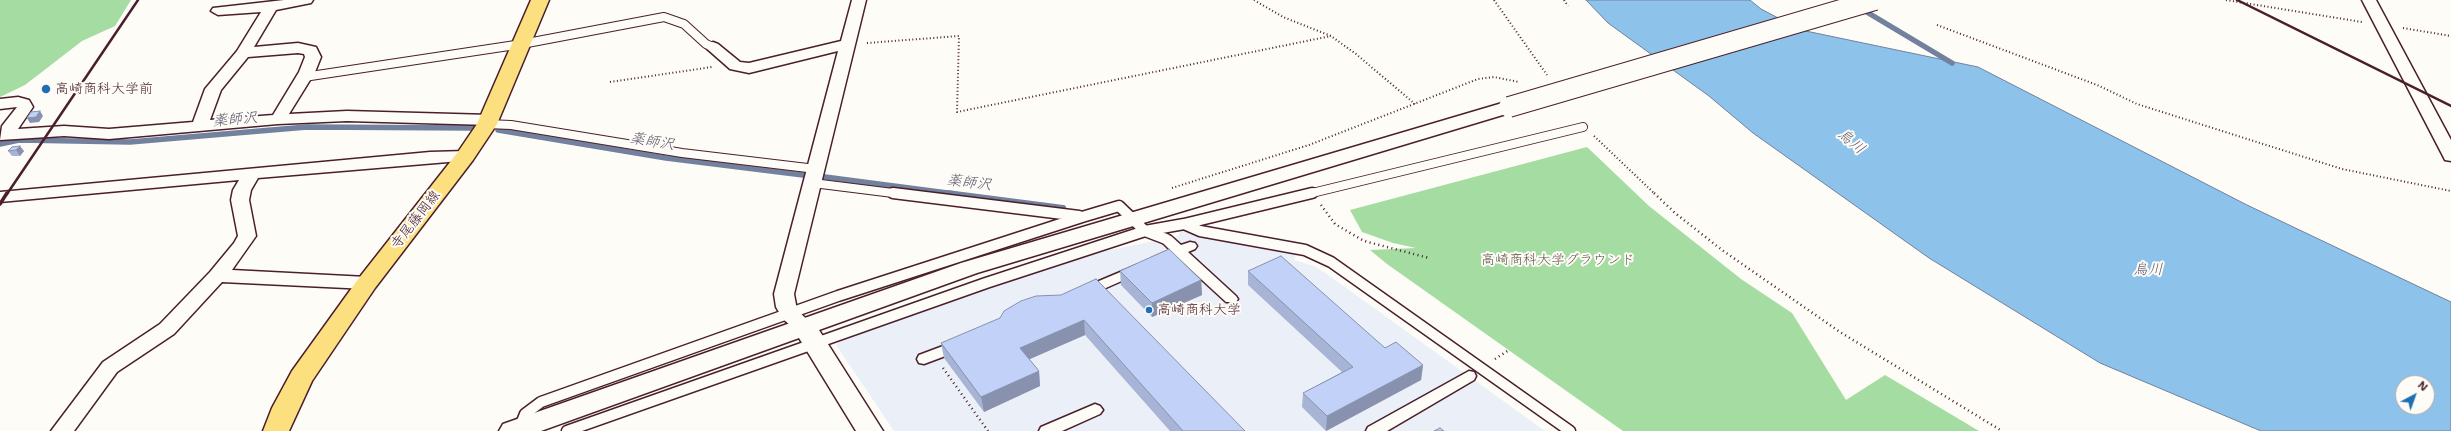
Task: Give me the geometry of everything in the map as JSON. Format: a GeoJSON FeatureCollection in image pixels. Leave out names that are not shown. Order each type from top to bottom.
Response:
{"type":"FeatureCollection","features":[{"type":"Feature","properties":{"kind":"main road","name":"寺尾藤岡線"},"geometry":{"type":"LineString","coordinates":[[276,431],[285,408],[301,377],[367,283],[466,156],[489,122],[522,44],[538,0]]}},
{"type":"Feature","properties":{"kind":"street"},"geometry":{"type":"LineString","coordinates":[[218,11],[271,7],[306,0]]}},
{"type":"Feature","properties":{"kind":"street"},"geometry":{"type":"LineString","coordinates":[[859,0],[784,294],[786,307],[804,328],[870,431]]}},
{"type":"Feature","properties":{"kind":"street"},"geometry":{"type":"LineString","coordinates":[[518,430],[969,268],[1139,225],[1509,107],[1875,0]]}},
{"type":"Feature","properties":{"kind":"street"},"geometry":{"type":"LineString","coordinates":[[2369,0],[2380,25],[2451,156]]}},
{"type":"Feature","properties":{"kind":"street"},"geometry":{"type":"LineString","coordinates":[[200,126],[213,89],[243,53],[271,7]]}},
{"type":"Feature","properties":{"kind":"street"},"geometry":{"type":"LineString","coordinates":[[713,46],[732,64],[739,68],[749,68],[849,44]]}},
{"type":"Feature","properties":{"kind":"street"},"geometry":{"type":"LineString","coordinates":[[243,53],[298,48],[311,50],[313,57],[304,77],[278,119]]}},
{"type":"Feature","properties":{"kind":"street"},"geometry":{"type":"LineString","coordinates":[[0,104],[18,102],[23,103],[25,107],[4,134]]}},
{"type":"Feature","properties":{"kind":"street"},"geometry":{"type":"LineString","coordinates":[[4,134],[64,131],[109,134],[278,119],[347,116],[489,122]]}},
{"type":"Feature","properties":{"kind":"street"},"geometry":{"type":"LineString","coordinates":[[0,197],[252,173],[466,156]]}},
{"type":"Feature","properties":{"kind":"street"},"geometry":{"type":"LineString","coordinates":[[62,431],[110,368],[167,329],[217,276],[247,236],[240,200],[242,190],[252,173]]}},
{"type":"Feature","properties":{"kind":"street"},"geometry":{"type":"LineString","coordinates":[[1166,239],[1184,249],[1230,299]]}},
{"type":"Feature","properties":{"kind":"street"},"geometry":{"type":"LineString","coordinates":[[1073,297],[1184,249]]}},
{"type":"Feature","properties":{"kind":"street"},"geometry":{"type":"LineString","coordinates":[[217,276],[367,283]]}},
{"type":"Feature","properties":{"kind":"street"},"geometry":{"type":"LineString","coordinates":[[929,357],[971,340]]}},
{"type":"Feature","properties":{"kind":"street"},"geometry":{"type":"LineString","coordinates":[[1374,431],[1469,376]]}},
{"type":"Feature","properties":{"kind":"street"},"geometry":{"type":"LineString","coordinates":[[1047,431],[1095,410]]}},
{"type":"Feature","properties":{"kind":"lane"},"geometry":{"type":"LineString","coordinates":[[304,77],[522,44],[664,17],[684,24],[706,44],[713,46]]}},
{"type":"Feature","properties":{"kind":"lane"},"geometry":{"type":"LineString","coordinates":[[489,122],[814,176],[1082,217]]}},
{"type":"Feature","properties":{"kind":"lane"},"geometry":{"type":"LineString","coordinates":[[1139,225],[1184,224],[1311,191],[1584,127]]}},
{"type":"Feature","properties":{"kind":"lane"},"geometry":{"type":"LineString","coordinates":[[567,431],[804,328],[1082,217],[1119,206],[1139,225],[1166,239]]}},
{"type":"Feature","properties":{"kind":"lane"},"geometry":{"type":"LineString","coordinates":[[1184,224],[1200,231],[1305,250],[1331,262],[1570,431]]}},
{"type":"Feature","properties":{"kind":"path"},"geometry":{"type":"LineString","coordinates":[[1254,0],[1283,18],[1331,36],[1356,54],[1415,104]]}},
{"type":"Feature","properties":{"kind":"path"},"geometry":{"type":"LineString","coordinates":[[1494,0],[1551,81]]}},
{"type":"Feature","properties":{"kind":"path"},"geometry":{"type":"LineString","coordinates":[[1564,0],[1568,6]]}},
{"type":"Feature","properties":{"kind":"path"},"geometry":{"type":"LineString","coordinates":[[2226,0],[2451,36]]}},
{"type":"Feature","properties":{"kind":"path"},"geometry":{"type":"LineString","coordinates":[[1936,25],[2097,85],[2137,104],[2342,169],[2451,191]]}},
{"type":"Feature","properties":{"kind":"path"},"geometry":{"type":"LineString","coordinates":[[849,44],[959,36],[957,112],[1331,36]]}},
{"type":"Feature","properties":{"kind":"path"},"geometry":{"type":"LineString","coordinates":[[610,82],[732,64]]}},
{"type":"Feature","properties":{"kind":"path"},"geometry":{"type":"LineString","coordinates":[[1169,189],[1309,145],[1478,79],[1494,77],[1524,84]]}},
{"type":"Feature","properties":{"kind":"path"},"geometry":{"type":"LineString","coordinates":[[1584,127],[1675,213],[1722,250],[1840,332],[2002,431]]}},
{"type":"Feature","properties":{"kind":"path"},"geometry":{"type":"LineString","coordinates":[[1311,191],[1335,224],[1364,242],[1429,258]]}},
{"type":"Feature","properties":{"kind":"path"},"geometry":{"type":"LineString","coordinates":[[929,357],[988,431]]}},
{"type":"Feature","properties":{"kind":"shaded area","name":"高崎商科大学"},"geometry":{"type":"Polygon","coordinates":[[[1181,230],[1297,253],[1294,260],[1314,266],[1331,277],[1545,431],[894,431],[836,345],[847,334],[996,286],[1002,278],[1063,260],[1178,236],[1181,230]]]}},
{"type":"Feature","properties":{"kind":"green space"},"geometry":{"type":"Polygon","coordinates":[[[0,0],[131,0],[115,26],[82,41],[25,85],[0,97],[0,0]]]}},
{"type":"Feature","properties":{"kind":"green space","name":"高崎商科大学グラウンド"},"geometry":{"type":"Polygon","coordinates":[[[1587,147],[1649,206],[1741,279],[1792,313],[1846,400],[1885,375],[1979,431],[1623,431],[1387,264],[1370,250],[1416,248],[1393,243],[1362,232],[1350,210],[1587,147]]]}},
{"type":"Feature","properties":{"kind":"water","name":"烏川"},"geometry":{"type":"Polygon","coordinates":[[[1586,0],[1750,0],[1761,9],[1801,30],[1978,67],[2247,205],[2451,302],[2451,431],[2261,431],[2100,363],[1929,258],[1753,133],[1709,96],[1608,23],[1586,0]]]}},
{"type":"Feature","properties":{"kind":"building"},"geometry":{"type":"Polygon","coordinates":[[[40,111],[36,117],[27,118],[31,112],[40,111]]]}},
{"type":"Feature","properties":{"kind":"building"},"geometry":{"type":"Polygon","coordinates":[[[20,146],[16,150],[8,151],[12,147],[20,146]]]}},
{"type":"Feature","properties":{"kind":"building"},"geometry":{"type":"Polygon","coordinates":[[[1169,249],[1201,280],[1152,303],[1120,271],[1169,249]]]}},
{"type":"Feature","properties":{"kind":"building"},"geometry":{"type":"Polygon","coordinates":[[[1281,256],[1385,348],[1396,342],[1423,365],[1327,416],[1303,393],[1353,367],[1248,271],[1281,256]]]}},
{"type":"Feature","properties":{"kind":"building"},"geometry":{"type":"Polygon","coordinates":[[[1096,279],[1245,431],[1183,431],[1084,320],[1020,348],[1039,371],[981,397],[941,343],[1000,318],[1004,311],[1021,301],[1036,296],[1061,295],[1096,279]]]}},
{"type":"Feature","properties":{"kind":"building"},"geometry":{"type":"Polygon","coordinates":[[[1440,428],[1444,431],[1434,431],[1440,428]]]}},
{"type":"Feature","properties":{"kind":"waterway"},"geometry":{"type":"LineString","coordinates":[[1860,8],[1952,63]]}},
{"type":"Feature","properties":{"kind":"waterway","name":"薬師沢"},"geometry":{"type":"LineString","coordinates":[[0,144],[19,140],[130,142],[307,127],[472,128]]}},
{"type":"Feature","properties":{"kind":"waterway","name":"薬師沢"},"geometry":{"type":"LineString","coordinates":[[498,130],[666,158],[803,175]]}},
{"type":"Feature","properties":{"kind":"waterway","name":"薬師沢"},"geometry":{"type":"LineString","coordinates":[[825,177],[955,194]]}},
{"type":"Feature","properties":{"kind":"waterway","name":"薬師沢"},"geometry":{"type":"LineString","coordinates":[[947,193],[1063,208]]}},
{"type":"Feature","properties":{"kind":"railway"},"geometry":{"type":"LineString","coordinates":[[7,194],[138,0]]}},
{"type":"Feature","properties":{"kind":"railway"},"geometry":{"type":"LineString","coordinates":[[2237,0],[2451,106]]}},
{"type":"Feature","properties":{"kind":"railway"},"geometry":{"type":"LineString","coordinates":[[0,204],[7,193]]}},
{"type":"Feature","properties":{"kind":"place","name":"高崎商科大学前"},"geometry":{"type":"Point","coordinates":[46,89]}},
{"type":"Feature","properties":{"kind":"place","name":"高崎商科大学"},"geometry":{"type":"Point","coordinates":[1149,310]}}]}
